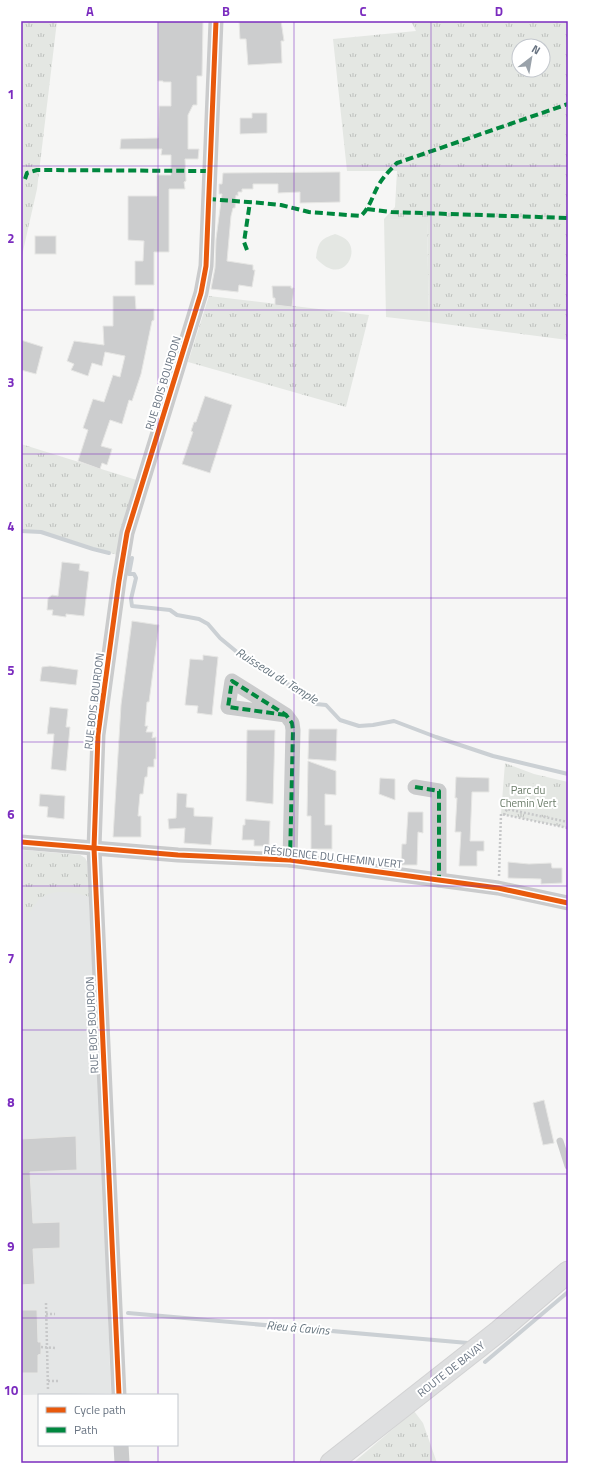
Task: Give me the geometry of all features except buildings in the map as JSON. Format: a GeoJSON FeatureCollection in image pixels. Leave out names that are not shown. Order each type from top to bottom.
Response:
{"type":"FeatureCollection","features":[{"type":"Feature","properties":{"kind":"main road","name":"ROUTE DE BAVAY"},"geometry":{"type":"LineString","coordinates":[[331,1463],[499,1331],[568,1272]]}},
{"type":"Feature","properties":{"kind":"street","name":"RUE BOIS BOURDON"},"geometry":{"type":"LineString","coordinates":[[119,1394],[94,848],[98,735],[127,532],[201,293],[206,266],[216,21]]}},
{"type":"Feature","properties":{"kind":"street","name":"RÉSIDENCE DU CHEMIN VERT"},"geometry":{"type":"LineString","coordinates":[[286,715],[292,723],[293,730],[290,860]]}},
{"type":"Feature","properties":{"kind":"street"},"geometry":{"type":"LineString","coordinates":[[415,788],[439,791],[439,880]]}},
{"type":"Feature","properties":{"kind":"street","name":"RÉSIDENCE DU CHEMIN VERT"},"geometry":{"type":"LineString","coordinates":[[21,842],[178,855],[290,860],[498,888],[568,903]]}},
{"type":"Feature","properties":{"kind":"street"},"geometry":{"type":"LineString","coordinates":[[121,1446],[122,1463]]}},
{"type":"Feature","properties":{"kind":"lane"},"geometry":{"type":"LineString","coordinates":[[560,1141],[568,1166]]}},
{"type":"Feature","properties":{"kind":"path"},"geometry":{"type":"LineString","coordinates":[[498,888],[501,814],[504,814],[507,809],[568,822]]}},
{"type":"Feature","properties":{"kind":"path"},"geometry":{"type":"LineString","coordinates":[[504,814],[568,828]]}},
{"type":"Feature","properties":{"kind":"path"},"geometry":{"type":"LineString","coordinates":[[46,1303],[48,1390]]}},
{"type":"Feature","properties":{"kind":"path"},"geometry":{"type":"LineString","coordinates":[[46,1314],[55,1314]]}},
{"type":"Feature","properties":{"kind":"path"},"geometry":{"type":"LineString","coordinates":[[41,1347],[56,1348]]}},
{"type":"Feature","properties":{"kind":"path"},"geometry":{"type":"LineString","coordinates":[[48,1381],[58,1381]]}},
{"type":"Feature","properties":{"kind":"shaded area"},"geometry":{"type":"Polygon","coordinates":[[[21,850],[80,855],[85,858],[87,862],[101,1130],[111,1393],[38,1394],[22,1395],[21,1398],[21,850]]]}},
{"type":"Feature","properties":{"kind":"green space"},"geometry":{"type":"Polygon","coordinates":[[[21,21],[57,21],[37,189],[21,260],[21,21]]]}},
{"type":"Feature","properties":{"kind":"green space"},"geometry":{"type":"Polygon","coordinates":[[[411,21],[568,21],[568,340],[429,322],[427,221],[384,219],[395,207],[397,171],[347,171],[333,39],[416,31],[411,21]]]}},
{"type":"Feature","properties":{"kind":"green space"},"geometry":{"type":"Polygon","coordinates":[[[384,219],[427,220],[429,322],[386,317],[384,219]]]}},
{"type":"Feature","properties":{"kind":"green space"},"geometry":{"type":"Polygon","coordinates":[[[335,234],[341,236],[349,243],[351,257],[347,264],[342,268],[334,270],[316,258],[321,242],[335,234]]]}},
{"type":"Feature","properties":{"kind":"green space"},"geometry":{"type":"Polygon","coordinates":[[[209,296],[369,315],[346,407],[188,362],[209,296]]]}},
{"type":"Feature","properties":{"kind":"green space"},"geometry":{"type":"Polygon","coordinates":[[[21,444],[143,482],[123,556],[93,549],[41,532],[21,531],[21,444]]]}},
{"type":"Feature","properties":{"kind":"green space","name":"Parc du Chemin Vert"},"geometry":{"type":"Polygon","coordinates":[[[505,763],[534,774],[568,782],[568,828],[501,814],[505,763]]]}},
{"type":"Feature","properties":{"kind":"green space"},"geometry":{"type":"Polygon","coordinates":[[[521,781],[568,790],[568,820],[515,809],[521,781]]]}},
{"type":"Feature","properties":{"kind":"green space"},"geometry":{"type":"Polygon","coordinates":[[[21,850],[80,855],[85,858],[87,862],[90,897],[69,892],[48,894],[37,902],[25,921],[21,920],[21,850]]]}},
{"type":"Feature","properties":{"kind":"green space"},"geometry":{"type":"Polygon","coordinates":[[[414,1411],[423,1423],[437,1463],[353,1463],[414,1411]]]}},
{"type":"Feature","properties":{"kind":"waterway","name":"Ruisseau du Temple"},"geometry":{"type":"LineString","coordinates":[[21,531],[41,532],[109,553]]}},
{"type":"Feature","properties":{"kind":"waterway","name":"Ruisseau du Temple"},"geometry":{"type":"LineString","coordinates":[[132,558],[129,574],[134,574],[136,578],[131,599],[132,606],[170,610],[177,615],[199,619],[208,624],[220,638],[243,657],[255,661],[316,704],[326,705],[340,720],[359,726],[394,721],[493,756],[568,774]]}},
{"type":"Feature","properties":{"kind":"waterway"},"geometry":{"type":"LineString","coordinates":[[485,1362],[568,1292]]}},
{"type":"Feature","properties":{"kind":"waterway","name":"Rieu à Cavins"},"geometry":{"type":"LineString","coordinates":[[128,1313],[468,1343]]}},
{"type":"Feature","properties":{"kind":"marked path"},"geometry":{"type":"LineString","coordinates":[[208,199],[281,205],[309,212],[361,216],[369,205],[380,183],[397,163],[568,104]]}},
{"type":"Feature","properties":{"kind":"marked path"},"geometry":{"type":"LineString","coordinates":[[25,179],[27,173],[37,170],[209,171]]}},
{"type":"Feature","properties":{"kind":"marked path"},"geometry":{"type":"LineString","coordinates":[[247,250],[244,242],[250,202]]}},
{"type":"Feature","properties":{"kind":"marked path"},"geometry":{"type":"LineString","coordinates":[[367,209],[391,212],[568,218]]}},
{"type":"Feature","properties":{"kind":"marked path"},"geometry":{"type":"LineString","coordinates":[[286,715],[228,707],[232,681],[286,715],[292,723],[290,860]]}},
{"type":"Feature","properties":{"kind":"marked path"},"geometry":{"type":"LineString","coordinates":[[415,787],[439,791],[439,880]]}},
{"type":"Feature","properties":{"kind":"cycle path"},"geometry":{"type":"LineString","coordinates":[[119,1394],[94,848],[98,735],[127,533],[201,293],[206,266],[216,21]]}},
{"type":"Feature","properties":{"kind":"cycle path"},"geometry":{"type":"LineString","coordinates":[[21,842],[178,855],[290,860],[498,888],[568,903]]}}]}
